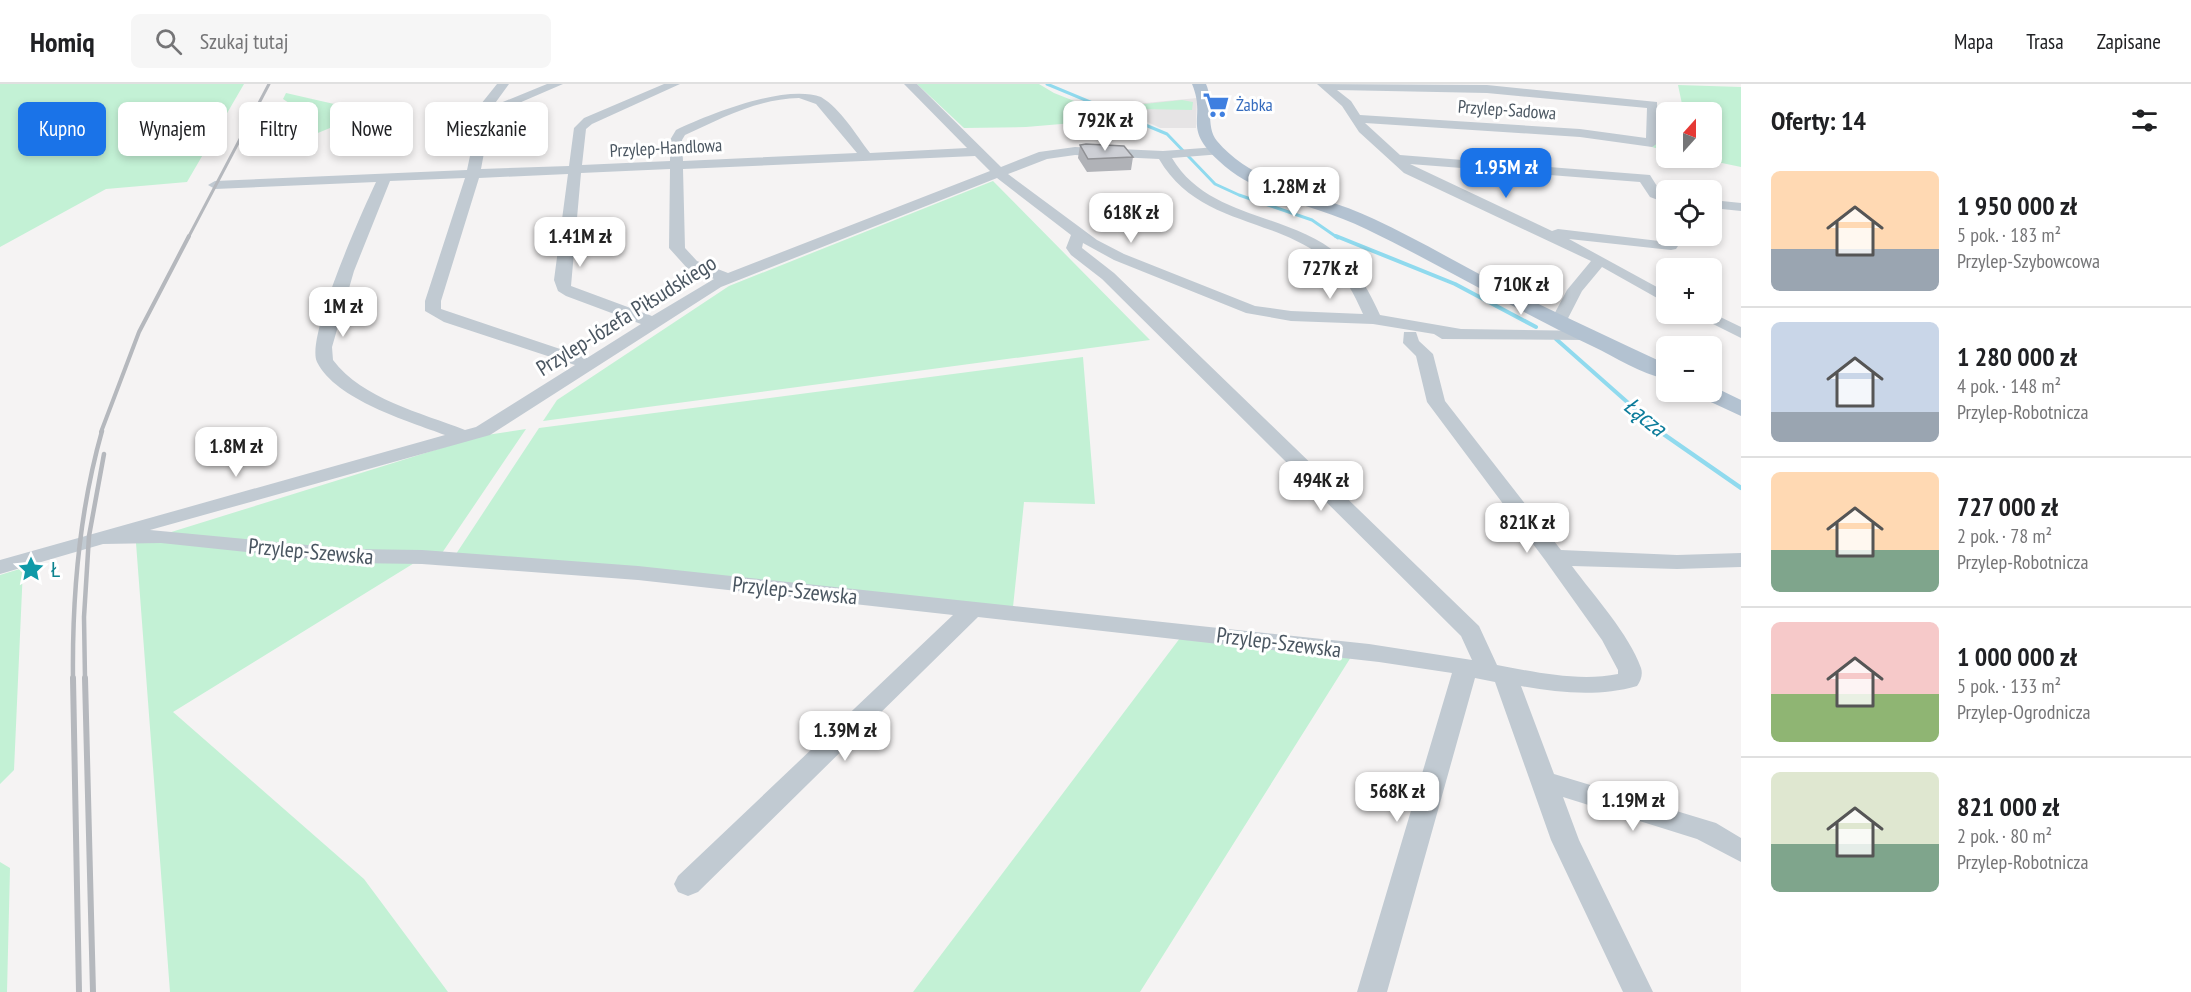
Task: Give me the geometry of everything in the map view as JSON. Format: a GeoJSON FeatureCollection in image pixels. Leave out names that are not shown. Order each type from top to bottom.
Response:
{"type":"FeatureCollection","features":[{"type":"Feature","properties":{"kind":"main road"},"geometry":{"type":"LineString","coordinates":[[1204,86],[1204,134],[1217,151],[1258,181],[1285,194],[1364,221],[1558,322],[1656,367]]}},
{"type":"Feature","properties":{"kind":"main road"},"geometry":{"type":"LineString","coordinates":[[1722,399],[1741,409]]}},
{"type":"Feature","properties":{"kind":"street"},"geometry":{"type":"LineString","coordinates":[[490,102],[493,94],[503,84]]}},
{"type":"Feature","properties":{"kind":"street"},"geometry":{"type":"LineString","coordinates":[[512,102],[557,84]]}},
{"type":"Feature","properties":{"kind":"street"},"geometry":{"type":"LineString","coordinates":[[910,84],[975,152],[1079,234],[1129,261],[1228,301],[1266,313],[1411,332],[1585,335]]}},
{"type":"Feature","properties":{"kind":"street"},"geometry":{"type":"LineString","coordinates":[[655,323],[564,288],[562,280],[573,170],[580,128],[588,121],[667,85]]}},
{"type":"Feature","properties":{"kind":"street"},"geometry":{"type":"LineString","coordinates":[[1325,85],[1485,86]]}},
{"type":"Feature","properties":{"kind":"street"},"geometry":{"type":"LineString","coordinates":[[1325,85],[1347,104],[1359,119],[1363,129],[1415,174],[1600,260],[1656,292]]}},
{"type":"Feature","properties":{"kind":"street","name":"Przylep-Sadowa"},"geometry":{"type":"LineString","coordinates":[[1359,119],[1580,133],[1652,143],[1653,105],[1485,86]]}},
{"type":"Feature","properties":{"kind":"street"},"geometry":{"type":"LineString","coordinates":[[727,278],[691,265],[681,256],[677,248],[676,140],[680,134],[755,97],[786,94],[816,99],[867,157]]}},
{"type":"Feature","properties":{"kind":"street","name":"Przylep-Józefa Piłsudskiego"},"geometry":{"type":"LineString","coordinates":[[0,567],[483,431],[727,278],[1034,158],[1060,152],[1171,154],[1217,151]]}},
{"type":"Feature","properties":{"kind":"street","name":"Przylep-Handlowa"},"geometry":{"type":"LineString","coordinates":[[215,186],[975,152]]}},
{"type":"Feature","properties":{"kind":"street"},"geometry":{"type":"LineString","coordinates":[[1171,154],[1169,168],[1190,192],[1327,252],[1411,332],[1436,402],[1553,555],[1565,559],[1677,562],[1741,560]]}},
{"type":"Feature","properties":{"kind":"street"},"geometry":{"type":"LineString","coordinates":[[477,156],[474,175],[433,301],[433,311],[450,319],[589,364]]}},
{"type":"Feature","properties":{"kind":"street"},"geometry":{"type":"LineString","coordinates":[[1395,159],[1645,178],[1656,194]]}},
{"type":"Feature","properties":{"kind":"street"},"geometry":{"type":"LineString","coordinates":[[385,178],[337,299],[323,342],[323,358],[332,370],[370,397],[463,436]]}},
{"type":"Feature","properties":{"kind":"street"},"geometry":{"type":"LineString","coordinates":[[1722,205],[1741,207]]}},
{"type":"Feature","properties":{"kind":"street"},"geometry":{"type":"LineString","coordinates":[[1537,231],[1656,244]]}},
{"type":"Feature","properties":{"kind":"street"},"geometry":{"type":"LineString","coordinates":[[1079,234],[1074,248],[1076,252],[1108,276],[1471,632],[1486,671],[1542,782],[1565,840],[1638,992]]}},
{"type":"Feature","properties":{"kind":"street"},"geometry":{"type":"LineString","coordinates":[[1558,322],[1575,290],[1600,260]]}},
{"type":"Feature","properties":{"kind":"street"},"geometry":{"type":"LineString","coordinates":[[1722,324],[1741,333]]}},
{"type":"Feature","properties":{"kind":"street","name":"Przylep-Szewska"},"geometry":{"type":"LineString","coordinates":[[100,537],[160,536],[350,556],[422,557],[638,573],[1338,649],[1593,685],[1617,685],[1629,680],[1630,670],[1626,661],[1553,555]]}},
{"type":"Feature","properties":{"kind":"street"},"geometry":{"type":"LineString","coordinates":[[688,884],[973,609]]}},
{"type":"Feature","properties":{"kind":"street"},"geometry":{"type":"LineString","coordinates":[[1372,992],[1486,671]]}},
{"type":"Feature","properties":{"kind":"street"},"geometry":{"type":"LineString","coordinates":[[1542,782],[1706,831],[1741,851]]}},
{"type":"Feature","properties":{"kind":"shaded area"},"geometry":{"type":"Polygon","coordinates":[[[1197,98],[1196,128],[1160,128],[1114,106],[1197,98]]]}},
{"type":"Feature","properties":{"kind":"green space"},"geometry":{"type":"Polygon","coordinates":[[[0,84],[244,84],[227,113],[227,102],[118,102],[118,156],[202,156],[187,182],[106,189],[0,247],[0,84]]]}},
{"type":"Feature","properties":{"kind":"green space"},"geometry":{"type":"Polygon","coordinates":[[[917,84],[1039,84],[1054,93],[1120,119],[1026,127],[964,128],[917,84]]]}},
{"type":"Feature","properties":{"kind":"green space"},"geometry":{"type":"Polygon","coordinates":[[[1678,85],[1741,87],[1741,167],[1722,163],[1722,102],[1682,102],[1678,85]]]}},
{"type":"Feature","properties":{"kind":"green space"},"geometry":{"type":"Polygon","coordinates":[[[286,93],[330,103],[330,128],[318,133],[318,102],[288,102],[283,99],[286,93]]]}},
{"type":"Feature","properties":{"kind":"green space"},"geometry":{"type":"Polygon","coordinates":[[[1182,100],[1193,102],[1192,110],[1142,109],[1135,105],[1182,100]]]}},
{"type":"Feature","properties":{"kind":"green space"},"geometry":{"type":"Polygon","coordinates":[[[1656,122],[1656,148],[1652,147],[1656,122]]]}},
{"type":"Feature","properties":{"kind":"green space"},"geometry":{"type":"Polygon","coordinates":[[[993,181],[1150,340],[543,421],[557,400],[729,286],[993,181]]]}},
{"type":"Feature","properties":{"kind":"green space"},"geometry":{"type":"Polygon","coordinates":[[[1083,357],[1095,504],[1024,502],[1013,607],[456,554],[539,428],[1083,357]]]}},
{"type":"Feature","properties":{"kind":"green space"},"geometry":{"type":"Polygon","coordinates":[[[526,429],[442,553],[432,552],[173,712],[364,879],[448,992],[170,992],[136,543],[480,436],[526,429]]]}},
{"type":"Feature","properties":{"kind":"green space"},"geometry":{"type":"Polygon","coordinates":[[[23,568],[14,770],[0,784],[0,575],[23,568]]]}},
{"type":"Feature","properties":{"kind":"green space"},"geometry":{"type":"Polygon","coordinates":[[[1180,638],[1351,657],[1140,992],[913,992],[1180,638]]]}},
{"type":"Feature","properties":{"kind":"green space"},"geometry":{"type":"Polygon","coordinates":[[[0,862],[10,868],[7,992],[0,992],[0,862]]]}},
{"type":"Feature","properties":{"kind":"building"},"geometry":{"type":"Polygon","coordinates":[[[1080,145],[1124,146],[1133,157],[1088,159],[1080,145]]]}},
{"type":"Feature","properties":{"kind":"waterway","name":"Łącza"},"geometry":{"type":"LineString","coordinates":[[1047,84],[1167,134],[1215,184],[1239,195],[1312,220],[1338,238]]}},
{"type":"Feature","properties":{"kind":"waterway","name":"Łącza"},"geometry":{"type":"LineString","coordinates":[[1336,236],[1455,284],[1536,327]]}},
{"type":"Feature","properties":{"kind":"waterway","name":"Łącza"},"geometry":{"type":"LineString","coordinates":[[1556,339],[1661,432]]}},
{"type":"Feature","properties":{"kind":"waterway","name":"Łącza"},"geometry":{"type":"LineString","coordinates":[[1659,431],[1741,488]]}},
{"type":"Feature","properties":{"kind":"railway"},"geometry":{"type":"LineString","coordinates":[[188,238],[269,84]]}},
{"type":"Feature","properties":{"kind":"railway"},"geometry":{"type":"LineString","coordinates":[[101,432],[139,332],[189,236]]}},
{"type":"Feature","properties":{"kind":"railway"},"geometry":{"type":"LineString","coordinates":[[73,678],[78,554],[94,461],[102,431]]}},
{"type":"Feature","properties":{"kind":"railway"},"geometry":{"type":"LineString","coordinates":[[85,679],[84,617],[89,536],[104,454]]}},
{"type":"Feature","properties":{"kind":"railway"},"geometry":{"type":"LineString","coordinates":[[73,678],[79,992]]}},
{"type":"Feature","properties":{"kind":"railway"},"geometry":{"type":"LineString","coordinates":[[85,678],[93,992]]}},
{"type":"Feature","properties":{"kind":"place","name":"Żabka"},"geometry":{"type":"Point","coordinates":[1216,105]}},
{"type":"Feature","properties":{"kind":"place","name":"Ł"},"geometry":{"type":"Point","coordinates":[31,569]}}]}
